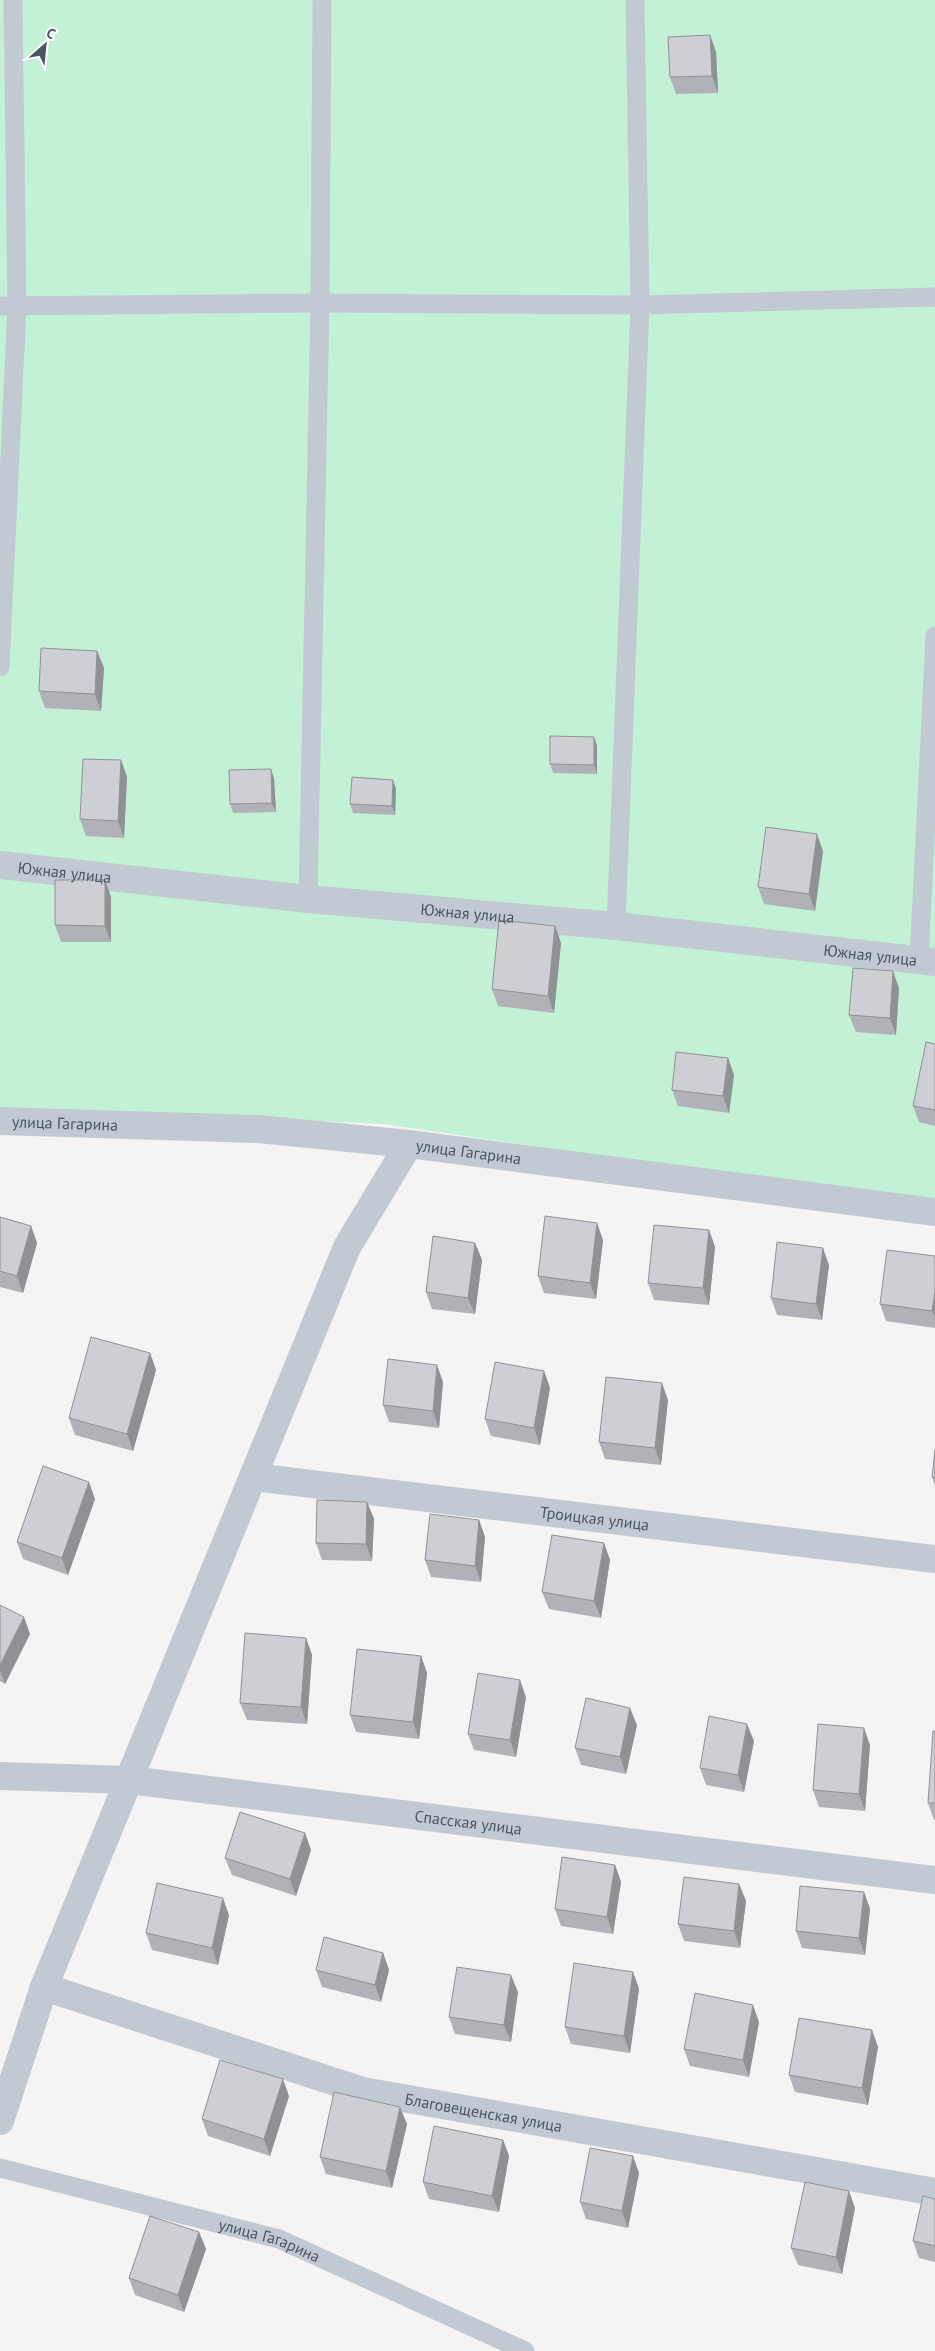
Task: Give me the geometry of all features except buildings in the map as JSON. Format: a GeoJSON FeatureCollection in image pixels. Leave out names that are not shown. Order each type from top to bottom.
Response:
{"type":"FeatureCollection","features":[{"type":"Feature","properties":{"kind":"street","name":"Южная улица"},"geometry":{"type":"LineString","coordinates":[[0,865],[308,899],[616,926],[927,961]]}},
{"type":"Feature","properties":{"kind":"street","name":"улица Гагарина"},"geometry":{"type":"LineString","coordinates":[[0,1121],[258,1129],[409,1144],[935,1212]]}},
{"type":"Feature","properties":{"kind":"street"},"geometry":{"type":"LineString","coordinates":[[0,2121],[44,1987],[347,1247],[409,1144]]}},
{"type":"Feature","properties":{"kind":"street","name":"Троицкая улица"},"geometry":{"type":"LineString","coordinates":[[253,1476],[935,1559]]}},
{"type":"Feature","properties":{"kind":"street","name":"Спасская улица"},"geometry":{"type":"LineString","coordinates":[[0,1776],[129,1780],[935,1880]]}},
{"type":"Feature","properties":{"kind":"street","name":"Благовещенская улица"},"geometry":{"type":"LineString","coordinates":[[44,1987],[363,2091],[935,2192]]}},
{"type":"Feature","properties":{"kind":"lane"},"geometry":{"type":"LineString","coordinates":[[0,667],[9,306],[13,0]]}},
{"type":"Feature","properties":{"kind":"lane"},"geometry":{"type":"LineString","coordinates":[[308,899],[320,303],[322,0]]}},
{"type":"Feature","properties":{"kind":"lane"},"geometry":{"type":"LineString","coordinates":[[616,926],[640,304],[635,0]]}},
{"type":"Feature","properties":{"kind":"lane"},"geometry":{"type":"LineString","coordinates":[[9,306],[320,303],[640,304],[935,297]]}},
{"type":"Feature","properties":{"kind":"lane"},"geometry":{"type":"LineString","coordinates":[[927,961],[935,636]]}},
{"type":"Feature","properties":{"kind":"lane","name":"улица Гагарина"},"geometry":{"type":"LineString","coordinates":[[0,2168],[279,2239],[525,2351]]}},
{"type":"Feature","properties":{"kind":"green space"},"geometry":{"type":"Polygon","coordinates":[[[0,0],[935,0],[935,1201],[791,1184],[384,1124],[0,1107],[0,0]]]}}]}
